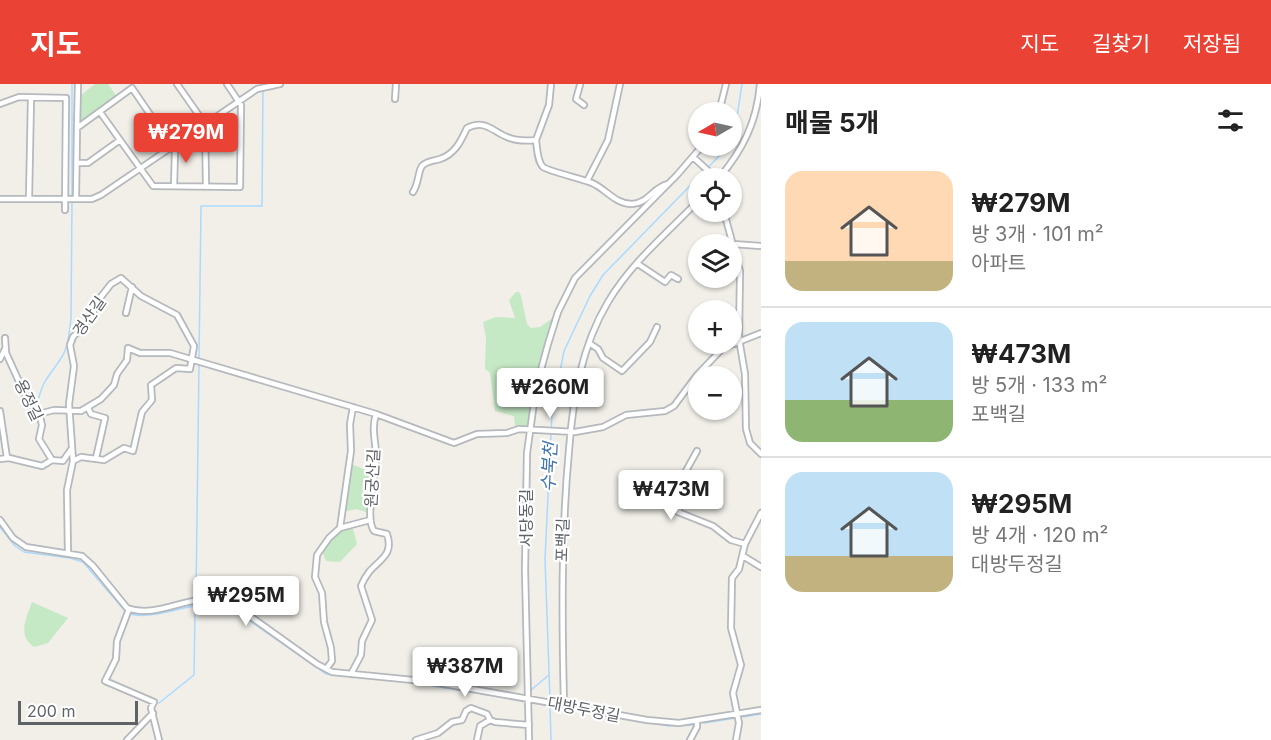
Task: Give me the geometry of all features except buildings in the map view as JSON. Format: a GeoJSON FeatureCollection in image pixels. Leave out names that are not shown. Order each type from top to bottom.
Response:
{"type":"FeatureCollection","features":[{"type":"Feature","properties":{"kind":"street"},"geometry":{"type":"LineString","coordinates":[[76,200],[78,84]]}},
{"type":"Feature","properties":{"kind":"street"},"geometry":{"type":"LineString","coordinates":[[177,84],[205,124],[206,186]]}},
{"type":"Feature","properties":{"kind":"street"},"geometry":{"type":"LineString","coordinates":[[100,112],[153,186],[240,187],[241,105],[228,84]]}},
{"type":"Feature","properties":{"kind":"street"},"geometry":{"type":"LineString","coordinates":[[0,199],[92,199],[257,89],[266,85],[280,84]]}},
{"type":"Feature","properties":{"kind":"street"},"geometry":{"type":"LineString","coordinates":[[395,99],[396,84]]}},
{"type":"Feature","properties":{"kind":"street"},"geometry":{"type":"LineString","coordinates":[[551,84],[549,105],[536,140],[543,166],[587,181],[622,203],[646,201],[657,188],[668,184]]}},
{"type":"Feature","properties":{"kind":"street"},"geometry":{"type":"LineString","coordinates":[[587,181],[608,140],[620,84]]}},
{"type":"Feature","properties":{"kind":"street"},"geometry":{"type":"LineString","coordinates":[[722,102],[726,84]]}},
{"type":"Feature","properties":{"kind":"street"},"geometry":{"type":"LineString","coordinates":[[726,168],[738,155],[758,115],[760,84]]}},
{"type":"Feature","properties":{"kind":"street"},"geometry":{"type":"LineString","coordinates":[[266,85],[266,92]]}},
{"type":"Feature","properties":{"kind":"street"},"geometry":{"type":"LineString","coordinates":[[580,85],[576,99],[584,105]]}},
{"type":"Feature","properties":{"kind":"street"},"geometry":{"type":"LineString","coordinates":[[77,128],[131,86],[175,151],[174,186]]}},
{"type":"Feature","properties":{"kind":"street"},"geometry":{"type":"LineString","coordinates":[[0,104],[19,98],[66,98],[65,210]]}},
{"type":"Feature","properties":{"kind":"street"},"geometry":{"type":"LineString","coordinates":[[29,199],[31,98]]}},
{"type":"Feature","properties":{"kind":"street"},"geometry":{"type":"LineString","coordinates":[[413,192],[419,183],[420,168],[450,153],[460,143],[467,128],[474,125],[486,125],[513,139],[536,140]]}},
{"type":"Feature","properties":{"kind":"street"},"geometry":{"type":"LineString","coordinates":[[76,163],[88,163],[120,140]]}},
{"type":"Feature","properties":{"kind":"street"},"geometry":{"type":"LineString","coordinates":[[693,157],[706,168]]}},
{"type":"Feature","properties":{"kind":"street","name":"서당동길"},"geometry":{"type":"LineString","coordinates":[[529,740],[530,698],[525,570],[531,428],[543,363],[566,294],[586,266],[693,157]]}},
{"type":"Feature","properties":{"kind":"street","name":"포백길"},"geometry":{"type":"LineString","coordinates":[[564,705],[562,538],[567,431],[580,370],[589,343],[607,304],[638,264],[688,212]]}},
{"type":"Feature","properties":{"kind":"street"},"geometry":{"type":"LineString","coordinates":[[742,244],[761,245]]}},
{"type":"Feature","properties":{"kind":"street"},"geometry":{"type":"LineString","coordinates":[[638,264],[665,282],[671,275],[678,279]]}},
{"type":"Feature","properties":{"kind":"street","name":"경산길"},"geometry":{"type":"LineString","coordinates":[[68,553],[67,490],[73,461],[69,410],[74,374],[70,347],[73,337],[90,319],[100,298],[111,284],[121,278],[132,286],[126,314]]}},
{"type":"Feature","properties":{"kind":"street"},"geometry":{"type":"LineString","coordinates":[[73,461],[81,457],[104,460],[124,448],[133,451],[142,412],[152,400],[151,385],[176,368],[190,369],[197,361],[195,346],[177,315],[141,296],[132,286]]}},
{"type":"Feature","properties":{"kind":"street"},"geometry":{"type":"LineString","coordinates":[[589,343],[603,358],[622,370],[650,342],[657,327]]}},
{"type":"Feature","properties":{"kind":"street"},"geometry":{"type":"LineString","coordinates":[[742,341],[761,333]]}},
{"type":"Feature","properties":{"kind":"street","name":"용정길"},"geometry":{"type":"LineString","coordinates":[[5,338],[4,350],[26,397],[39,414],[42,425],[40,440],[52,460]]}},
{"type":"Feature","properties":{"kind":"street"},"geometry":{"type":"LineString","coordinates":[[39,414],[54,410],[78,411],[88,408],[90,403],[101,399],[114,385],[117,374],[127,360],[128,348],[140,353],[170,353],[376,414],[454,443],[477,434],[507,433],[531,428],[567,431],[603,427],[626,415],[660,412],[670,408],[717,354]]}},
{"type":"Feature","properties":{"kind":"street"},"geometry":{"type":"LineString","coordinates":[[0,359],[4,350]]}},
{"type":"Feature","properties":{"kind":"street"},"geometry":{"type":"LineString","coordinates":[[742,354],[745,374],[746,429],[750,442],[761,454]]}},
{"type":"Feature","properties":{"kind":"street"},"geometry":{"type":"LineString","coordinates":[[340,528],[351,451],[350,424],[353,407]]}},
{"type":"Feature","properties":{"kind":"street"},"geometry":{"type":"LineString","coordinates":[[88,408],[91,414],[105,418],[96,458]]}},
{"type":"Feature","properties":{"kind":"street"},"geometry":{"type":"LineString","coordinates":[[0,411],[7,458]]}},
{"type":"Feature","properties":{"kind":"street","name":"원궁산길"},"geometry":{"type":"LineString","coordinates":[[351,674],[361,654],[362,641],[372,622],[361,586],[370,571],[384,559],[388,550],[387,534],[374,531],[370,520],[376,461],[373,430],[376,414]]}},
{"type":"Feature","properties":{"kind":"street"},"geometry":{"type":"LineString","coordinates":[[0,459],[7,458],[42,466],[52,460],[63,461],[72,448]]}},
{"type":"Feature","properties":{"kind":"street"},"geometry":{"type":"LineString","coordinates":[[697,451],[682,479],[683,492],[678,512],[706,523],[731,540],[745,544]]}},
{"type":"Feature","properties":{"kind":"street"},"geometry":{"type":"LineString","coordinates":[[736,740],[739,730],[733,693],[741,665],[731,628],[732,578],[739,569],[745,544],[761,513]]}},
{"type":"Feature","properties":{"kind":"street"},"geometry":{"type":"LineString","coordinates":[[0,520],[13,538],[26,547],[82,556],[123,605],[128,612],[117,641],[116,659],[105,681],[152,701],[159,740]]}},
{"type":"Feature","properties":{"kind":"street"},"geometry":{"type":"LineString","coordinates":[[326,669],[332,661],[331,648],[325,629],[322,597],[315,577],[320,549],[340,528],[370,520]]}},
{"type":"Feature","properties":{"kind":"street"},"geometry":{"type":"LineString","coordinates":[[743,556],[761,567]]}},
{"type":"Feature","properties":{"kind":"street","name":"대방두정길"},"geometry":{"type":"LineString","coordinates":[[128,612],[145,611],[204,599],[222,599],[233,604],[326,669],[351,674],[411,679],[647,720],[679,723],[761,710]]}},
{"type":"Feature","properties":{"kind":"street"},"geometry":{"type":"LineString","coordinates":[[416,740],[438,734],[452,722],[462,720],[466,711],[471,708],[487,714],[490,720]]}},
{"type":"Feature","properties":{"kind":"street"},"geometry":{"type":"LineString","coordinates":[[127,740],[153,713]]}},
{"type":"Feature","properties":{"kind":"street"},"geometry":{"type":"LineString","coordinates":[[477,740],[480,726],[490,720],[529,725]]}},
{"type":"Feature","properties":{"kind":"street"},"geometry":{"type":"LineString","coordinates":[[690,740],[697,727],[697,721]]}},
{"type":"Feature","properties":{"kind":"green space"},"geometry":{"type":"Polygon","coordinates":[[[95,84],[108,84],[117,97],[82,123],[80,121],[80,96],[95,84]]]}},
{"type":"Feature","properties":{"kind":"green space"},"geometry":{"type":"Polygon","coordinates":[[[516,292],[519,292],[521,296],[527,324],[531,328],[540,327],[554,317],[534,390],[528,425],[525,428],[515,428],[514,416],[495,411],[490,373],[485,369],[486,338],[483,322],[496,317],[515,318],[509,300],[516,292]]]}},
{"type":"Feature","properties":{"kind":"green space"},"geometry":{"type":"Polygon","coordinates":[[[349,463],[368,471],[373,467],[369,518],[366,512],[356,509],[344,512],[349,463]]]}},
{"type":"Feature","properties":{"kind":"green space"},"geometry":{"type":"Polygon","coordinates":[[[340,529],[353,529],[357,544],[340,562],[326,561],[322,551],[340,529]]]}},
{"type":"Feature","properties":{"kind":"green space"},"geometry":{"type":"Polygon","coordinates":[[[32,602],[68,618],[48,643],[34,647],[24,632],[32,602]]]}},
{"type":"Feature","properties":{"kind":"waterway"},"geometry":{"type":"LineString","coordinates":[[72,84],[72,196]]}},
{"type":"Feature","properties":{"kind":"waterway"},"geometry":{"type":"LineString","coordinates":[[199,359],[201,206],[262,206],[263,84]]}},
{"type":"Feature","properties":{"kind":"waterway","name":"수북천"},"geometry":{"type":"LineString","coordinates":[[739,102],[742,84]]}},
{"type":"Feature","properties":{"kind":"waterway","name":"수북천"},"geometry":{"type":"LineString","coordinates":[[550,700],[545,559],[552,413],[564,351],[590,296],[603,275],[719,156]]}},
{"type":"Feature","properties":{"kind":"waterway"},"geometry":{"type":"LineString","coordinates":[[37,405],[44,383],[63,355],[68,337],[71,318],[72,201]]}},
{"type":"Feature","properties":{"kind":"waterway"},"geometry":{"type":"LineString","coordinates":[[196,594],[199,364]]}},
{"type":"Feature","properties":{"kind":"waterway"},"geometry":{"type":"LineString","coordinates":[[0,527],[15,546],[24,552],[83,562],[126,612]]}},
{"type":"Feature","properties":{"kind":"waterway"},"geometry":{"type":"LineString","coordinates":[[130,614],[151,615],[201,604],[224,603],[326,674],[410,682],[518,700]]}},
{"type":"Feature","properties":{"kind":"waterway"},"geometry":{"type":"LineString","coordinates":[[159,703],[194,675],[195,611]]}},
{"type":"Feature","properties":{"kind":"waterway"},"geometry":{"type":"LineString","coordinates":[[531,690],[549,675]]}},
{"type":"Feature","properties":{"kind":"waterway","name":"수북천"},"geometry":{"type":"LineString","coordinates":[[550,705],[551,740]]}},
{"type":"Feature","properties":{"kind":"waterway"},"geometry":{"type":"LineString","coordinates":[[550,707],[564,709]]}},
{"type":"Feature","properties":{"kind":"waterway"},"geometry":{"type":"LineString","coordinates":[[575,710],[669,726],[694,725]]}},
{"type":"Feature","properties":{"kind":"waterway"},"geometry":{"type":"LineString","coordinates":[[743,717],[761,714]]}},
{"type":"Feature","properties":{"kind":"waterway"},"geometry":{"type":"LineString","coordinates":[[704,723],[736,718]]}}]}
